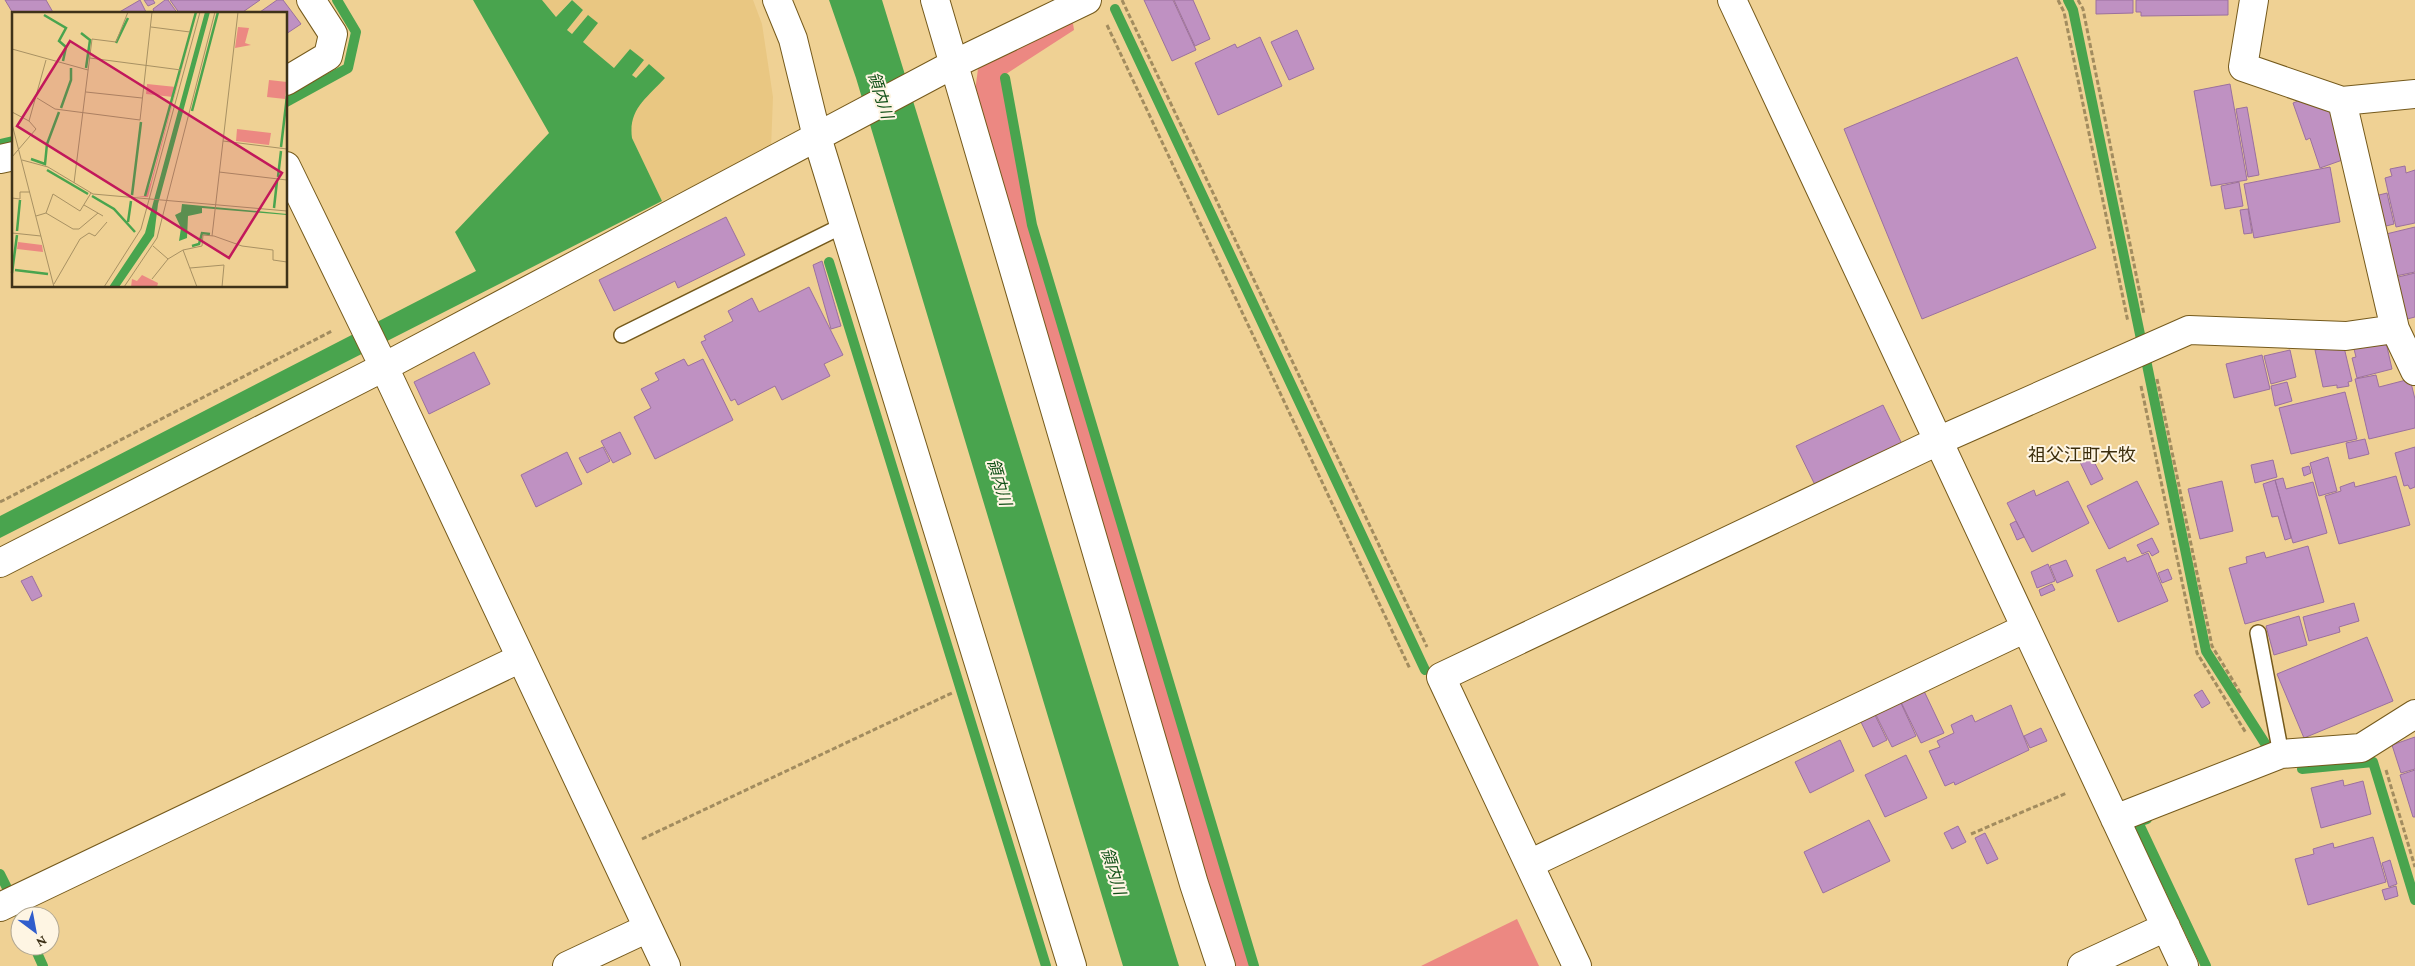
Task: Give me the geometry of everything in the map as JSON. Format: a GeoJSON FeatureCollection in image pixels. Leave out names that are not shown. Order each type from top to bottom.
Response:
{"type":"FeatureCollection","features":[{"type":"Feature","properties":{"kind":"street"},"geometry":{"type":"LineString","coordinates":[[288,80],[328,56],[333,34],[311,0]]}},
{"type":"Feature","properties":{"kind":"street"},"geometry":{"type":"LineString","coordinates":[[777,0],[793,39],[823,135],[844,225],[1072,966]]}},
{"type":"Feature","properties":{"kind":"street"},"geometry":{"type":"LineString","coordinates":[[935,0],[952,65],[1194,884],[1220,966]]}},
{"type":"Feature","properties":{"kind":"street"},"geometry":{"type":"LineString","coordinates":[[1732,0],[2184,966]]}},
{"type":"Feature","properties":{"kind":"street"},"geometry":{"type":"LineString","coordinates":[[2254,0],[2243,67],[2342,101],[2415,94]]}},
{"type":"Feature","properties":{"kind":"street"},"geometry":{"type":"LineString","coordinates":[[0,563],[380,359],[823,135],[952,65],[1095,9]]}},
{"type":"Feature","properties":{"kind":"street"},"geometry":{"type":"LineString","coordinates":[[2342,101],[2395,329],[2415,371]]}},
{"type":"Feature","properties":{"kind":"street"},"geometry":{"type":"LineString","coordinates":[[288,170],[380,359],[666,966]]}},
{"type":"Feature","properties":{"kind":"street"},"geometry":{"type":"LineString","coordinates":[[1577,966],[1441,677],[1938,441],[2190,330],[2346,336],[2395,329]]}},
{"type":"Feature","properties":{"kind":"street"},"geometry":{"type":"LineString","coordinates":[[1529,864],[2026,628]]}},
{"type":"Feature","properties":{"kind":"street"},"geometry":{"type":"LineString","coordinates":[[0,907],[521,658]]}},
{"type":"Feature","properties":{"kind":"street"},"geometry":{"type":"LineString","coordinates":[[2115,819],[2281,754],[2362,748],[2415,714]]}},
{"type":"Feature","properties":{"kind":"street"},"geometry":{"type":"LineString","coordinates":[[2082,966],[2166,927]]}},
{"type":"Feature","properties":{"kind":"street"},"geometry":{"type":"LineString","coordinates":[[567,966],[648,928]]}},
{"type":"Feature","properties":{"kind":"lane"},"geometry":{"type":"LineString","coordinates":[[622,334],[844,225]]}},
{"type":"Feature","properties":{"kind":"lane"},"geometry":{"type":"LineString","coordinates":[[2258,633],[2281,754]]}},
{"type":"Feature","properties":{"kind":"path"},"geometry":{"type":"LineString","coordinates":[[1122,0],[1441,677]]}},
{"type":"Feature","properties":{"kind":"path"},"geometry":{"type":"LineString","coordinates":[[1095,9],[1413,677]]}},
{"type":"Feature","properties":{"kind":"path"},"geometry":{"type":"LineString","coordinates":[[0,502],[361,320]]}},
{"type":"Feature","properties":{"kind":"path"},"geometry":{"type":"LineString","coordinates":[[613,853],[954,692]]}},
{"type":"Feature","properties":{"kind":"path"},"geometry":{"type":"LineString","coordinates":[[2377,738],[2415,867]]}},
{"type":"Feature","properties":{"kind":"path"},"geometry":{"type":"LineString","coordinates":[[1971,834],[2097,780]]}},
{"type":"Feature","properties":{"kind":"shaded area"},"geometry":{"type":"Polygon","coordinates":[[[542,0],[571,0],[556,17],[542,0]]]}},
{"type":"Feature","properties":{"kind":"shaded area"},"geometry":{"type":"Polygon","coordinates":[[[572,0],[753,0],[762,24],[773,97],[771,148],[662,201],[632,138],[630,127],[636,79],[632,75],[630,49],[614,68],[583,42],[589,15],[572,34],[567,30],[583,10],[572,0]]]}},
{"type":"Feature","properties":{"kind":"shaded area"},"geometry":{"type":"Polygon","coordinates":[[[1072,17],[1074,30],[1003,76],[1030,226],[1252,966],[1233,966],[975,91],[978,69],[1072,17]]]}},
{"type":"Feature","properties":{"kind":"shaded area"},"geometry":{"type":"Polygon","coordinates":[[[1517,919],[1539,966],[1421,966],[1517,919]]]}},
{"type":"Feature","properties":{"kind":"water"},"geometry":{"type":"Polygon","coordinates":[[[473,0],[542,0],[556,17],[572,0],[583,10],[567,30],[572,34],[588,15],[598,23],[583,42],[614,68],[630,49],[644,60],[632,75],[636,78],[649,64],[665,78],[640,105],[633,119],[632,128],[632,138],[662,201],[0,538],[0,516],[476,271],[455,232],[549,133],[473,0]]]}},
{"type":"Feature","properties":{"kind":"water","name":"領内川"},"geometry":{"type":"Polygon","coordinates":[[[829,0],[882,0],[1179,966],[1123,966],[856,78],[829,0]]]}},
{"type":"Feature","properties":{"kind":"building"},"geometry":{"type":"Polygon","coordinates":[[[5,0],[46,0],[53,12],[12,12],[5,0]]]}},
{"type":"Feature","properties":{"kind":"building"},"geometry":{"type":"Polygon","coordinates":[[[140,0],[146,12],[119,12],[140,0]]]}},
{"type":"Feature","properties":{"kind":"building"},"geometry":{"type":"Polygon","coordinates":[[[144,0],[153,0],[155,3],[148,6],[144,0]]]}},
{"type":"Feature","properties":{"kind":"building"},"geometry":{"type":"Polygon","coordinates":[[[165,0],[168,0],[177,12],[154,12],[153,9],[165,0]]]}},
{"type":"Feature","properties":{"kind":"building"},"geometry":{"type":"Polygon","coordinates":[[[170,0],[260,0],[243,12],[179,12],[170,0]]]}},
{"type":"Feature","properties":{"kind":"building"},"geometry":{"type":"Polygon","coordinates":[[[277,0],[283,0],[301,24],[288,33],[288,12],[260,12],[277,0]]]}},
{"type":"Feature","properties":{"kind":"building"},"geometry":{"type":"Polygon","coordinates":[[[1144,0],[1173,0],[1196,50],[1172,61],[1144,0]]]}},
{"type":"Feature","properties":{"kind":"building"},"geometry":{"type":"Polygon","coordinates":[[[1174,0],[1193,0],[1210,39],[1195,46],[1174,0]]]}},
{"type":"Feature","properties":{"kind":"building"},"geometry":{"type":"Polygon","coordinates":[[[2096,0],[2133,0],[2133,13],[2096,14],[2096,0]]]}},
{"type":"Feature","properties":{"kind":"building"},"geometry":{"type":"Polygon","coordinates":[[[2136,0],[2228,0],[2228,15],[2141,16],[2141,12],[2136,12],[2136,0]]]}},
{"type":"Feature","properties":{"kind":"building"},"geometry":{"type":"Polygon","coordinates":[[[1297,30],[1314,69],[1289,80],[1271,42],[1297,30]]]}},
{"type":"Feature","properties":{"kind":"building"},"geometry":{"type":"Polygon","coordinates":[[[1260,37],[1282,86],[1218,115],[1195,63],[1235,44],[1237,48],[1260,37]]]}},
{"type":"Feature","properties":{"kind":"building"},"geometry":{"type":"Polygon","coordinates":[[[2017,57],[2096,248],[1922,319],[1844,129],[2017,57]]]}},
{"type":"Feature","properties":{"kind":"building"},"geometry":{"type":"Polygon","coordinates":[[[2230,84],[2247,180],[2211,186],[2194,91],[2230,84]]]}},
{"type":"Feature","properties":{"kind":"building"},"geometry":{"type":"Polygon","coordinates":[[[2306,98],[2331,108],[2348,158],[2320,168],[2310,138],[2306,140],[2293,103],[2306,98]]]}},
{"type":"Feature","properties":{"kind":"building"},"geometry":{"type":"Polygon","coordinates":[[[2247,107],[2259,175],[2248,177],[2236,109],[2247,107]]]}},
{"type":"Feature","properties":{"kind":"building"},"geometry":{"type":"Polygon","coordinates":[[[2405,166],[2406,173],[2415,170],[2415,223],[2396,227],[2385,178],[2392,176],[2390,169],[2405,166]]]}},
{"type":"Feature","properties":{"kind":"building"},"geometry":{"type":"Polygon","coordinates":[[[2330,167],[2340,222],[2254,238],[2244,184],[2330,167]]]}},
{"type":"Feature","properties":{"kind":"building"},"geometry":{"type":"Polygon","coordinates":[[[2239,182],[2243,206],[2225,209],[2221,186],[2239,182]]]}},
{"type":"Feature","properties":{"kind":"building"},"geometry":{"type":"Polygon","coordinates":[[[2387,193],[2394,224],[2382,227],[2375,196],[2387,193]]]}},
{"type":"Feature","properties":{"kind":"building"},"geometry":{"type":"Polygon","coordinates":[[[2248,209],[2252,233],[2244,234],[2240,210],[2248,209]]]}},
{"type":"Feature","properties":{"kind":"building"},"geometry":{"type":"Polygon","coordinates":[[[726,217],[745,255],[678,288],[675,281],[614,311],[599,280],[726,217]]]}},
{"type":"Feature","properties":{"kind":"building"},"geometry":{"type":"Polygon","coordinates":[[[2415,227],[2415,272],[2391,277],[2382,235],[2415,227]]]}},
{"type":"Feature","properties":{"kind":"building"},"geometry":{"type":"Polygon","coordinates":[[[822,261],[841,326],[831,329],[813,265],[822,261]]]}},
{"type":"Feature","properties":{"kind":"building"},"geometry":{"type":"Polygon","coordinates":[[[2415,273],[2415,317],[2403,320],[2394,278],[2415,273]]]}},
{"type":"Feature","properties":{"kind":"building"},"geometry":{"type":"Polygon","coordinates":[[[809,287],[843,355],[824,364],[830,376],[782,400],[775,386],[738,405],[735,399],[731,401],[701,342],[706,340],[704,336],[733,321],[728,311],[752,298],[759,312],[809,287]]]}},
{"type":"Feature","properties":{"kind":"building"},"geometry":{"type":"Polygon","coordinates":[[[2385,338],[2392,369],[2357,378],[2352,358],[2356,357],[2353,345],[2385,338]]]}},
{"type":"Feature","properties":{"kind":"building"},"geometry":{"type":"Polygon","coordinates":[[[2343,343],[2352,381],[2348,382],[2349,386],[2337,388],[2337,385],[2323,387],[2315,350],[2343,343]]]}},
{"type":"Feature","properties":{"kind":"building"},"geometry":{"type":"Polygon","coordinates":[[[2290,350],[2296,377],[2271,384],[2264,356],[2290,350]]]}},
{"type":"Feature","properties":{"kind":"building"},"geometry":{"type":"Polygon","coordinates":[[[474,352],[490,384],[429,414],[414,382],[474,352]]]}},
{"type":"Feature","properties":{"kind":"building"},"geometry":{"type":"Polygon","coordinates":[[[2262,355],[2270,389],[2234,398],[2226,364],[2262,355]]]}},
{"type":"Feature","properties":{"kind":"building"},"geometry":{"type":"Polygon","coordinates":[[[684,359],[688,366],[703,359],[733,420],[655,459],[634,417],[651,408],[641,389],[659,380],[655,373],[684,359]]]}},
{"type":"Feature","properties":{"kind":"building"},"geometry":{"type":"Polygon","coordinates":[[[2376,375],[2379,387],[2410,379],[2415,399],[2415,428],[2369,439],[2355,379],[2376,375]]]}},
{"type":"Feature","properties":{"kind":"building"},"geometry":{"type":"Polygon","coordinates":[[[2287,382],[2292,401],[2275,406],[2271,386],[2287,382]]]}},
{"type":"Feature","properties":{"kind":"building"},"geometry":{"type":"Polygon","coordinates":[[[2345,392],[2357,439],[2291,454],[2279,408],[2345,392]]]}},
{"type":"Feature","properties":{"kind":"building"},"geometry":{"type":"Polygon","coordinates":[[[1883,405],[1902,444],[1815,485],[1796,446],[1883,405]]]}},
{"type":"Feature","properties":{"kind":"building"},"geometry":{"type":"Polygon","coordinates":[[[620,432],[631,454],[613,463],[601,441],[620,432]]]}},
{"type":"Feature","properties":{"kind":"building"},"geometry":{"type":"Polygon","coordinates":[[[2365,439],[2369,454],[2349,459],[2346,443],[2365,439]]]}},
{"type":"Feature","properties":{"kind":"building"},"geometry":{"type":"Polygon","coordinates":[[[603,447],[610,461],[587,473],[579,458],[603,447]]]}},
{"type":"Feature","properties":{"kind":"building"},"geometry":{"type":"Polygon","coordinates":[[[2415,447],[2415,487],[2410,489],[2408,485],[2404,486],[2395,453],[2415,447]]]}},
{"type":"Feature","properties":{"kind":"building"},"geometry":{"type":"Polygon","coordinates":[[[567,452],[582,484],[536,507],[521,475],[567,452]]]}},
{"type":"Feature","properties":{"kind":"building"},"geometry":{"type":"Polygon","coordinates":[[[2090,454],[2103,479],[2091,485],[2079,460],[2090,454]]]}},
{"type":"Feature","properties":{"kind":"building"},"geometry":{"type":"Polygon","coordinates":[[[2328,457],[2337,491],[2319,496],[2310,463],[2328,457]]]}},
{"type":"Feature","properties":{"kind":"building"},"geometry":{"type":"Polygon","coordinates":[[[2273,460],[2277,477],[2255,483],[2251,465],[2273,460]]]}},
{"type":"Feature","properties":{"kind":"building"},"geometry":{"type":"Polygon","coordinates":[[[2309,466],[2311,473],[2304,476],[2302,468],[2309,466]]]}},
{"type":"Feature","properties":{"kind":"building"},"geometry":{"type":"Polygon","coordinates":[[[2396,476],[2410,525],[2339,544],[2325,496],[2341,491],[2340,487],[2354,482],[2355,487],[2396,476]]]}},
{"type":"Feature","properties":{"kind":"building"},"geometry":{"type":"Polygon","coordinates":[[[2283,478],[2286,489],[2313,482],[2327,533],[2293,543],[2275,480],[2283,478]]]}},
{"type":"Feature","properties":{"kind":"building"},"geometry":{"type":"Polygon","coordinates":[[[2275,480],[2291,538],[2285,540],[2278,516],[2272,517],[2263,484],[2275,480]]]}},
{"type":"Feature","properties":{"kind":"building"},"geometry":{"type":"Polygon","coordinates":[[[2068,481],[2089,523],[2032,552],[2007,503],[2034,490],[2036,496],[2068,481]]]}},
{"type":"Feature","properties":{"kind":"building"},"geometry":{"type":"Polygon","coordinates":[[[2137,481],[2159,524],[2109,549],[2087,506],[2137,481]]]}},
{"type":"Feature","properties":{"kind":"building"},"geometry":{"type":"Polygon","coordinates":[[[2222,481],[2233,531],[2200,539],[2188,489],[2222,481]]]}},
{"type":"Feature","properties":{"kind":"building"},"geometry":{"type":"Polygon","coordinates":[[[2016,521],[2024,537],[2017,540],[2010,524],[2016,521]]]}},
{"type":"Feature","properties":{"kind":"building"},"geometry":{"type":"Polygon","coordinates":[[[2152,538],[2159,552],[2152,556],[2149,551],[2142,554],[2137,545],[2152,538]]]}},
{"type":"Feature","properties":{"kind":"building"},"geometry":{"type":"Polygon","coordinates":[[[2308,546],[2324,602],[2245,624],[2229,568],[2247,563],[2246,557],[2264,552],[2266,558],[2308,546]]]}},
{"type":"Feature","properties":{"kind":"building"},"geometry":{"type":"Polygon","coordinates":[[[2148,553],[2168,601],[2118,622],[2096,570],[2125,557],[2127,562],[2148,553]]]}},
{"type":"Feature","properties":{"kind":"building"},"geometry":{"type":"Polygon","coordinates":[[[2066,560],[2073,576],[2057,583],[2050,566],[2066,560]]]}},
{"type":"Feature","properties":{"kind":"building"},"geometry":{"type":"Polygon","coordinates":[[[2048,564],[2055,581],[2037,588],[2031,572],[2048,564]]]}},
{"type":"Feature","properties":{"kind":"building"},"geometry":{"type":"Polygon","coordinates":[[[2168,569],[2172,579],[2162,583],[2158,573],[2168,569]]]}},
{"type":"Feature","properties":{"kind":"building"},"geometry":{"type":"Polygon","coordinates":[[[32,576],[42,596],[32,601],[21,581],[32,576]]]}},
{"type":"Feature","properties":{"kind":"building"},"geometry":{"type":"Polygon","coordinates":[[[2052,584],[2055,590],[2041,596],[2039,590],[2052,584]]]}},
{"type":"Feature","properties":{"kind":"building"},"geometry":{"type":"Polygon","coordinates":[[[2354,603],[2359,621],[2339,627],[2340,632],[2309,641],[2303,617],[2354,603]]]}},
{"type":"Feature","properties":{"kind":"building"},"geometry":{"type":"Polygon","coordinates":[[[2299,616],[2307,645],[2274,655],[2266,626],[2299,616]]]}},
{"type":"Feature","properties":{"kind":"building"},"geometry":{"type":"Polygon","coordinates":[[[2367,637],[2393,701],[2304,738],[2277,674],[2367,637]]]}},
{"type":"Feature","properties":{"kind":"building"},"geometry":{"type":"Polygon","coordinates":[[[2202,690],[2210,703],[2202,708],[2194,695],[2202,690]]]}},
{"type":"Feature","properties":{"kind":"building"},"geometry":{"type":"Polygon","coordinates":[[[1924,691],[1944,733],[1921,743],[1901,702],[1924,691]]]}},
{"type":"Feature","properties":{"kind":"building"},"geometry":{"type":"Polygon","coordinates":[[[1900,701],[1916,736],[1892,747],[1875,713],[1900,701]]]}},
{"type":"Feature","properties":{"kind":"building"},"geometry":{"type":"Polygon","coordinates":[[[2011,705],[2029,750],[1955,785],[1954,782],[1945,786],[1929,751],[1940,747],[1937,741],[1954,733],[1951,725],[1972,715],[1975,722],[2011,705]]]}},
{"type":"Feature","properties":{"kind":"building"},"geometry":{"type":"Polygon","coordinates":[[[1874,713],[1887,740],[1873,747],[1860,720],[1874,713]]]}},
{"type":"Feature","properties":{"kind":"building"},"geometry":{"type":"Polygon","coordinates":[[[2041,728],[2047,741],[2030,748],[2024,736],[2041,728]]]}},
{"type":"Feature","properties":{"kind":"building"},"geometry":{"type":"Polygon","coordinates":[[[2415,737],[2415,769],[2401,773],[2392,745],[2415,737]]]}},
{"type":"Feature","properties":{"kind":"building"},"geometry":{"type":"Polygon","coordinates":[[[1840,740],[1854,771],[1810,793],[1795,762],[1840,740]]]}},
{"type":"Feature","properties":{"kind":"building"},"geometry":{"type":"Polygon","coordinates":[[[1906,755],[1927,798],[1885,817],[1865,775],[1906,755]]]}},
{"type":"Feature","properties":{"kind":"building"},"geometry":{"type":"Polygon","coordinates":[[[2415,770],[2415,817],[2413,817],[2400,775],[2415,770]]]}},
{"type":"Feature","properties":{"kind":"building"},"geometry":{"type":"Polygon","coordinates":[[[2343,780],[2344,786],[2363,781],[2371,814],[2321,828],[2311,788],[2343,780]]]}},
{"type":"Feature","properties":{"kind":"building"},"geometry":{"type":"Polygon","coordinates":[[[1869,820],[1890,861],[1823,893],[1804,852],[1869,820]]]}},
{"type":"Feature","properties":{"kind":"building"},"geometry":{"type":"Polygon","coordinates":[[[1958,826],[1966,842],[1952,849],[1944,833],[1958,826]]]}},
{"type":"Feature","properties":{"kind":"building"},"geometry":{"type":"Polygon","coordinates":[[[1985,833],[1998,859],[1987,864],[1975,838],[1985,833]]]}},
{"type":"Feature","properties":{"kind":"building"},"geometry":{"type":"Polygon","coordinates":[[[2373,837],[2386,882],[2308,905],[2295,859],[2314,854],[2313,849],[2333,843],[2334,848],[2373,837]]]}},
{"type":"Feature","properties":{"kind":"building"},"geometry":{"type":"Polygon","coordinates":[[[2390,860],[2397,884],[2389,887],[2382,863],[2390,860]]]}},
{"type":"Feature","properties":{"kind":"building"},"geometry":{"type":"Polygon","coordinates":[[[2396,886],[2398,896],[2385,900],[2382,890],[2396,886]]]}},
{"type":"Feature","properties":{"kind":"waterway"},"geometry":{"type":"LineString","coordinates":[[288,101],[348,68],[356,32],[337,0]]}},
{"type":"Feature","properties":{"kind":"waterway"},"geometry":{"type":"LineString","coordinates":[[2068,0],[2073,10],[2142,344]]}},
{"type":"Feature","properties":{"kind":"waterway"},"geometry":{"type":"LineString","coordinates":[[1115,9],[1425,670]]}},
{"type":"Feature","properties":{"kind":"waterway"},"geometry":{"type":"LineString","coordinates":[[1005,78],[1032,225],[1254,966]]}},
{"type":"Feature","properties":{"kind":"waterway"},"geometry":{"type":"LineString","coordinates":[[0,144],[12,141]]}},
{"type":"Feature","properties":{"kind":"waterway"},"geometry":{"type":"LineString","coordinates":[[829,262],[1046,966]]}},
{"type":"Feature","properties":{"kind":"waterway"},"geometry":{"type":"LineString","coordinates":[[2146,360],[2206,651],[2268,748]]}},
{"type":"Feature","properties":{"kind":"waterway"},"geometry":{"type":"LineString","coordinates":[[2302,769],[2373,762],[2415,900]]}},
{"type":"Feature","properties":{"kind":"waterway"},"geometry":{"type":"LineString","coordinates":[[2147,819],[2138,822],[2206,966]]}},
{"type":"Feature","properties":{"kind":"waterway"},"geometry":{"type":"LineString","coordinates":[[0,874],[7,888]]}},
{"type":"Feature","properties":{"kind":"waterway"},"geometry":{"type":"LineString","coordinates":[[38,956],[43,966]]}},
{"type":"Feature","properties":{"kind":"district","name":"祖父江町大牧"},"geometry":{"type":"Point","coordinates":[2082,455]}}]}
